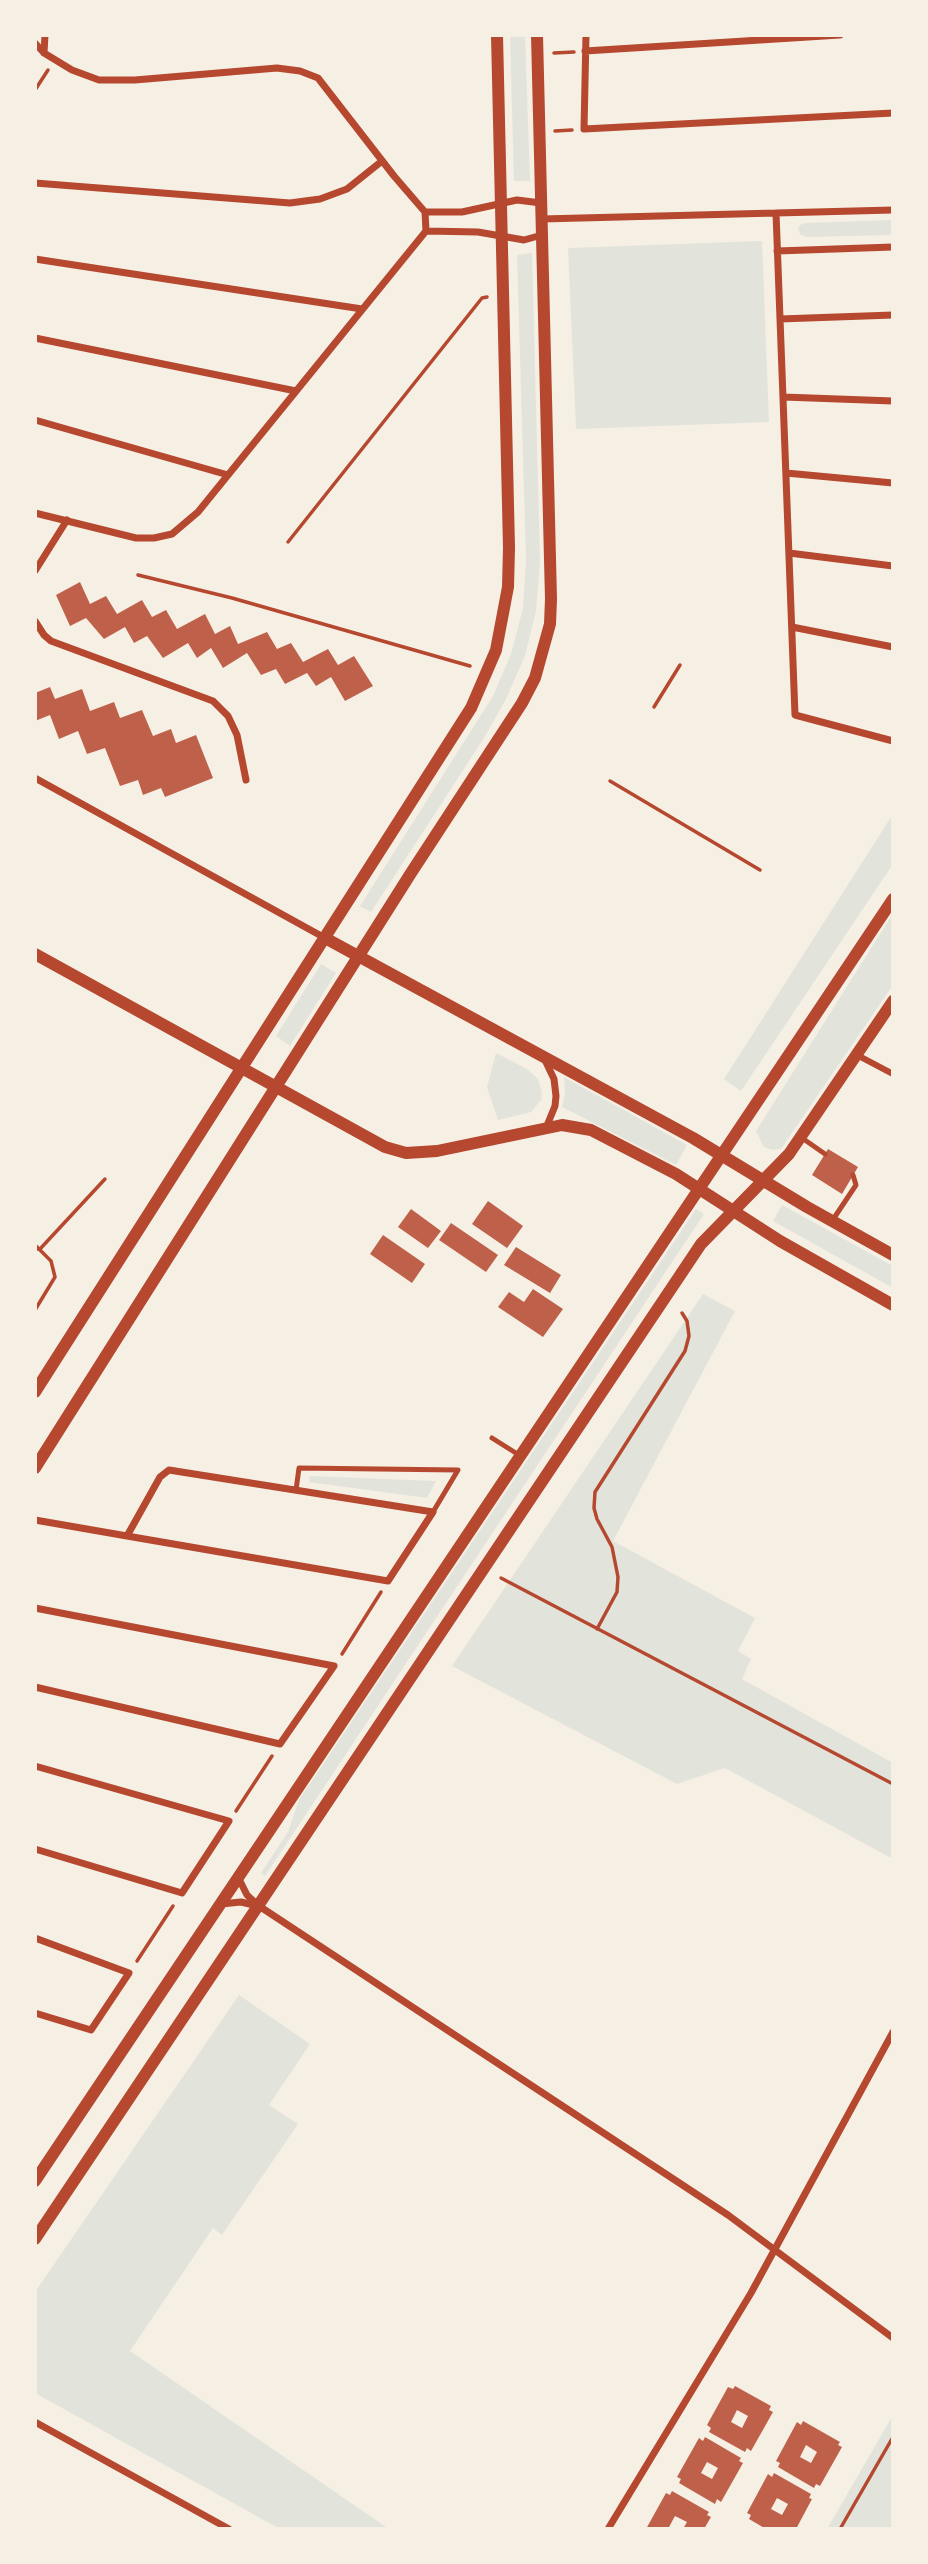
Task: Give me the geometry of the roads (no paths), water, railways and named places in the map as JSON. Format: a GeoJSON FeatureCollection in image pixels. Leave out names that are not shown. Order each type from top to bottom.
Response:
{"type":"FeatureCollection","features":[{"type":"Feature","properties":{"kind":"street"},"geometry":{"type":"LineString","coordinates":[[44,53],[45,35]]}},
{"type":"Feature","properties":{"kind":"street"},"geometry":{"type":"LineString","coordinates":[[35,1392],[471,708],[489,671],[503,616],[508,574],[497,35]]}},
{"type":"Feature","properties":{"kind":"street"},"geometry":{"type":"LineString","coordinates":[[35,1468],[536,678],[550,624],[551,599],[537,35]]}},
{"type":"Feature","properties":{"kind":"street"},"geometry":{"type":"LineString","coordinates":[[586,35],[584,129],[893,113]]}},
{"type":"Feature","properties":{"kind":"street"},"geometry":{"type":"LineString","coordinates":[[585,51],[840,35]]}},
{"type":"Feature","properties":{"kind":"street"},"geometry":{"type":"LineString","coordinates":[[35,43],[44,53],[72,70],[99,80],[135,80],[277,68],[300,71],[318,78],[425,212],[426,231],[190,521],[172,534],[136,538],[35,513]]}},
{"type":"Feature","properties":{"kind":"street"},"geometry":{"type":"LineString","coordinates":[[35,183],[290,203],[320,199],[347,189],[382,161]]}},
{"type":"Feature","properties":{"kind":"street"},"geometry":{"type":"LineString","coordinates":[[425,212],[461,212],[525,199],[541,203]]}},
{"type":"Feature","properties":{"kind":"street"},"geometry":{"type":"LineString","coordinates":[[542,219],[893,210]]}},
{"type":"Feature","properties":{"kind":"street"},"geometry":{"type":"LineString","coordinates":[[776,213],[795,715],[893,741]]}},
{"type":"Feature","properties":{"kind":"street"},"geometry":{"type":"LineString","coordinates":[[426,231],[478,232],[524,240],[542,235]]}},
{"type":"Feature","properties":{"kind":"street"},"geometry":{"type":"LineString","coordinates":[[778,251],[893,247]]}},
{"type":"Feature","properties":{"kind":"street"},"geometry":{"type":"LineString","coordinates":[[35,259],[362,309]]}},
{"type":"Feature","properties":{"kind":"street"},"geometry":{"type":"LineString","coordinates":[[780,319],[893,315]]}},
{"type":"Feature","properties":{"kind":"street"},"geometry":{"type":"LineString","coordinates":[[35,338],[296,391]]}},
{"type":"Feature","properties":{"kind":"street"},"geometry":{"type":"LineString","coordinates":[[783,397],[893,401]]}},
{"type":"Feature","properties":{"kind":"street"},"geometry":{"type":"LineString","coordinates":[[35,420],[228,475]]}},
{"type":"Feature","properties":{"kind":"street"},"geometry":{"type":"LineString","coordinates":[[786,473],[893,482]]}},
{"type":"Feature","properties":{"kind":"street"},"geometry":{"type":"LineString","coordinates":[[35,571],[67,520]]}},
{"type":"Feature","properties":{"kind":"street"},"geometry":{"type":"LineString","coordinates":[[789,553],[893,566]]}},
{"type":"Feature","properties":{"kind":"street"},"geometry":{"type":"LineString","coordinates":[[35,621],[51,641],[212,701],[228,716],[237,735],[246,780]]}},
{"type":"Feature","properties":{"kind":"street"},"geometry":{"type":"LineString","coordinates":[[792,627],[893,647]]}},
{"type":"Feature","properties":{"kind":"street"},"geometry":{"type":"LineString","coordinates":[[35,778],[722,1156],[893,1255]]}},
{"type":"Feature","properties":{"kind":"street"},"geometry":{"type":"LineString","coordinates":[[35,2181],[893,899]]}},
{"type":"Feature","properties":{"kind":"street"},"geometry":{"type":"LineString","coordinates":[[35,954],[241,1070],[385,1147],[406,1153],[437,1151],[562,1125],[592,1130],[676,1174],[780,1241],[893,1305]]}},
{"type":"Feature","properties":{"kind":"street"},"geometry":{"type":"LineString","coordinates":[[35,2239],[701,1244],[764,1181],[801,1137],[893,1001]]}},
{"type":"Feature","properties":{"kind":"street"},"geometry":{"type":"LineString","coordinates":[[857,1055],[893,1074]]}},
{"type":"Feature","properties":{"kind":"street"},"geometry":{"type":"LineString","coordinates":[[542,1056],[550,1067],[556,1096],[555,1106],[545,1128]]}},
{"type":"Feature","properties":{"kind":"street"},"geometry":{"type":"LineString","coordinates":[[35,1529],[38,1520],[127,1536],[388,1581],[433,1512],[169,1470],[160,1477],[127,1536]]}},
{"type":"Feature","properties":{"kind":"street"},"geometry":{"type":"LineString","coordinates":[[35,1608],[334,1666],[280,1744],[35,1687]]}},
{"type":"Feature","properties":{"kind":"street"},"geometry":{"type":"LineString","coordinates":[[35,1766],[229,1821],[182,1893],[35,1849]]}},
{"type":"Feature","properties":{"kind":"street"},"geometry":{"type":"LineString","coordinates":[[239,1879],[247,1895],[259,1906],[728,2215],[893,2338]]}},
{"type":"Feature","properties":{"kind":"street"},"geometry":{"type":"LineString","coordinates":[[220,1904],[241,1902],[259,1906]]}},
{"type":"Feature","properties":{"kind":"street"},"geometry":{"type":"LineString","coordinates":[[35,1938],[129,1973],[91,2030],[35,2013]]}},
{"type":"Feature","properties":{"kind":"street"},"geometry":{"type":"LineString","coordinates":[[608,2529],[775,2250],[893,2032]]}},
{"type":"Feature","properties":{"kind":"street"},"geometry":{"type":"LineString","coordinates":[[35,2422],[229,2529]]}},
{"type":"Feature","properties":{"kind":"lane"},"geometry":{"type":"LineString","coordinates":[[801,1137],[825,1154]]}},
{"type":"Feature","properties":{"kind":"lane"},"geometry":{"type":"LineString","coordinates":[[832,1221],[856,1185],[853,1175]]}},
{"type":"Feature","properties":{"kind":"lane"},"geometry":{"type":"LineString","coordinates":[[492,1438],[521,1457]]}},
{"type":"Feature","properties":{"kind":"lane"},"geometry":{"type":"LineString","coordinates":[[296,1490],[299,1468],[458,1470],[433,1512]]}}]}
